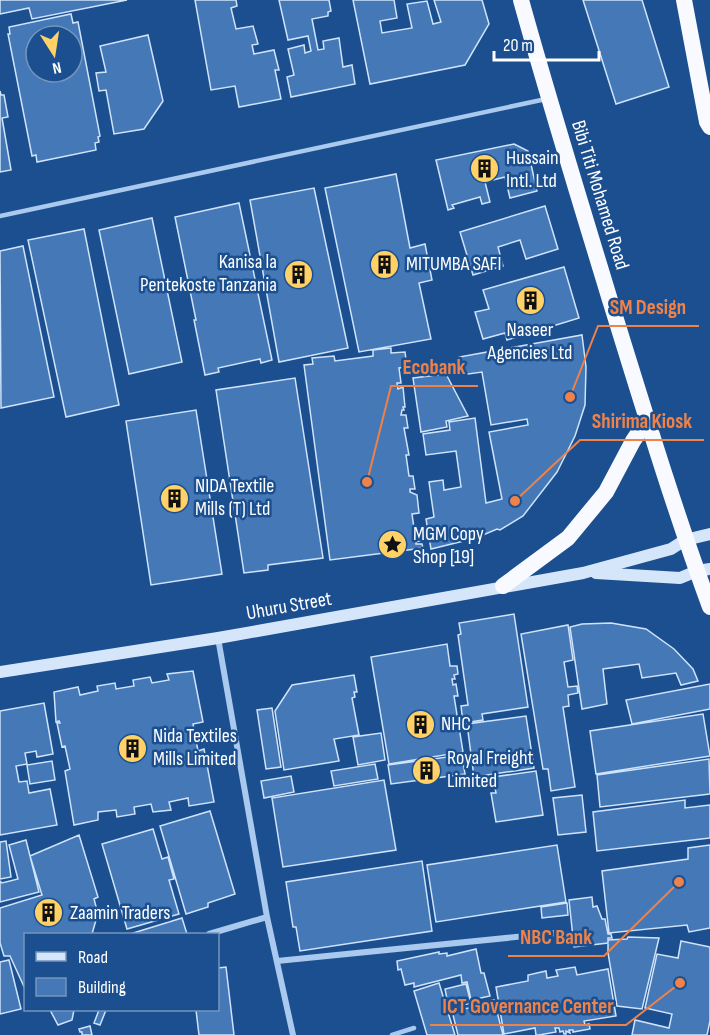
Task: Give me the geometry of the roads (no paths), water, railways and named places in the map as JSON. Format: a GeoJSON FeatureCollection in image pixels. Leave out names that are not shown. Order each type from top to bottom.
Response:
{"type":"FeatureCollection","features":[{"type":"Feature","properties":{"kind":"highway","name":"Bibi Titi Mohamed Road"},"geometry":{"type":"LineString","coordinates":[[521,0],[548,98],[685,540],[704,570],[710,607]]}},
{"type":"Feature","properties":{"kind":"highway"},"geometry":{"type":"LineString","coordinates":[[684,0],[709,124]]}},
{"type":"Feature","properties":{"kind":"highway"},"geometry":{"type":"LineString","coordinates":[[503,586],[568,538],[606,492],[647,420]]}},
{"type":"Feature","properties":{"kind":"main road","name":"Uhuru Street"},"geometry":{"type":"LineString","coordinates":[[0,672],[218,638],[583,573],[671,549],[685,540],[710,534]]}},
{"type":"Feature","properties":{"kind":"main road","name":"Uhuru Street"},"geometry":{"type":"LineString","coordinates":[[583,573],[680,578],[704,570]]}},
{"type":"Feature","properties":{"kind":"street"},"geometry":{"type":"LineString","coordinates":[[218,638],[267,917],[292,1035]]}},
{"type":"Feature","properties":{"kind":"street"},"geometry":{"type":"LineString","coordinates":[[212,933],[267,917]]}},
{"type":"Feature","properties":{"kind":"street"},"geometry":{"type":"LineString","coordinates":[[277,961],[556,933]]}},
{"type":"Feature","properties":{"kind":"lane"},"geometry":{"type":"LineString","coordinates":[[0,216],[548,98]]}},
{"type":"Feature","properties":{"kind":"lane"},"geometry":{"type":"LineString","coordinates":[[392,1035],[414,1028]]}},
{"type":"Feature","properties":{"kind":"place","name":"Hussain Intl. Ltd"},"geometry":{"type":"Point","coordinates":[485,169]}},
{"type":"Feature","properties":{"kind":"place","name":"MITUMBA SAFI"},"geometry":{"type":"Point","coordinates":[385,264]}},
{"type":"Feature","properties":{"kind":"place","name":"Kanisa la Pentekoste Tanzania"},"geometry":{"type":"Point","coordinates":[298,274]}},
{"type":"Feature","properties":{"kind":"place","name":"Naseer Agencies Ltd"},"geometry":{"type":"Point","coordinates":[530,300]}},
{"type":"Feature","properties":{"kind":"place","name":"SM Design"},"geometry":{"type":"Point","coordinates":[570,397]}},
{"type":"Feature","properties":{"kind":"place","name":"Ecobank"},"geometry":{"type":"Point","coordinates":[367,482]}},
{"type":"Feature","properties":{"kind":"place","name":"NIDA Textile Mills (T) Ltd"},"geometry":{"type":"Point","coordinates":[174,498]}},
{"type":"Feature","properties":{"kind":"place","name":"Shirima Kiosk"},"geometry":{"type":"Point","coordinates":[515,501]}},
{"type":"Feature","properties":{"kind":"place","name":"MGM Copy Shop [19]"},"geometry":{"type":"Point","coordinates":[392,545]}},
{"type":"Feature","properties":{"kind":"place","name":"NHC"},"geometry":{"type":"Point","coordinates":[420,724]}},
{"type":"Feature","properties":{"kind":"place","name":"Nida Textiles Mills Limited"},"geometry":{"type":"Point","coordinates":[132,748]}},
{"type":"Feature","properties":{"kind":"place","name":"Royal Freight Limited"},"geometry":{"type":"Point","coordinates":[426,770]}},
{"type":"Feature","properties":{"kind":"place","name":"NBC Bank"},"geometry":{"type":"Point","coordinates":[679,882]}},
{"type":"Feature","properties":{"kind":"place","name":"Zaamin Traders"},"geometry":{"type":"Point","coordinates":[49,913]}},
{"type":"Feature","properties":{"kind":"place","name":"ICT Governance Center"},"geometry":{"type":"Point","coordinates":[680,983]}}]}
